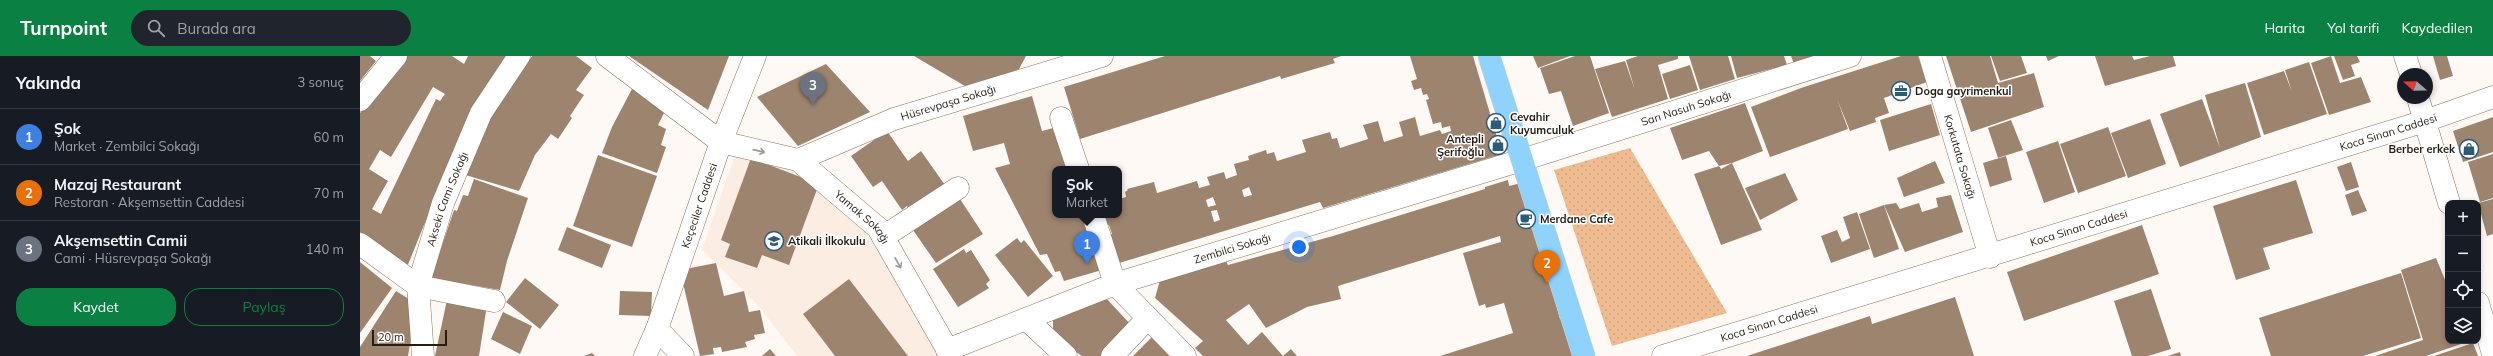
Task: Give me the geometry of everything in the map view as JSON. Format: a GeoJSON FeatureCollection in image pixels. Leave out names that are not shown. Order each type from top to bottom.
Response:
{"type":"FeatureCollection","features":[{"type":"Feature","properties":{"kind":"main road"},"geometry":{"type":"LineString","coordinates":[[1489,56],[1584,356]]}},
{"type":"Feature","properties":{"kind":"street","name":"Akseki Cami Sokağı"},"geometry":{"type":"LineString","coordinates":[[423,356],[418,286],[443,203],[481,113],[520,56]]}},
{"type":"Feature","properties":{"kind":"street"},"geometry":{"type":"LineString","coordinates":[[607,56],[721,142]]}},
{"type":"Feature","properties":{"kind":"street","name":"Keçeciler Caddesi"},"geometry":{"type":"LineString","coordinates":[[644,356],[656,329],[721,142],[755,56]]}},
{"type":"Feature","properties":{"kind":"street","name":"Hüsrevpaşa Sokağı"},"geometry":{"type":"LineString","coordinates":[[798,160],[894,119],[1060,60],[1102,56]]}},
{"type":"Feature","properties":{"kind":"street","name":"Sarı Nasuh Sokağı"},"geometry":{"type":"LineString","coordinates":[[1522,160],[1850,56]]}},
{"type":"Feature","properties":{"kind":"street","name":"Korkutata Sokağı"},"geometry":{"type":"LineString","coordinates":[[1930,56],[1990,256]]}},
{"type":"Feature","properties":{"kind":"street"},"geometry":{"type":"LineString","coordinates":[[2405,56],[2409,68]]}},
{"type":"Feature","properties":{"kind":"street"},"geometry":{"type":"LineString","coordinates":[[360,100],[386,60]]}},
{"type":"Feature","properties":{"kind":"street","name":"Koca Sinan Caddesi"},"geometry":{"type":"LineString","coordinates":[[1663,356],[2425,121],[2493,97]]}},
{"type":"Feature","properties":{"kind":"street"},"geometry":{"type":"LineString","coordinates":[[2420,104],[2448,200]]}},
{"type":"Feature","properties":{"kind":"street"},"geometry":{"type":"LineString","coordinates":[[1061,118],[1077,166]]}},
{"type":"Feature","properties":{"kind":"street","name":"Yamak Sokağı"},"geometry":{"type":"LineString","coordinates":[[721,142],[798,160],[878,228],[949,353]]}},
{"type":"Feature","properties":{"kind":"street","name":"Zembilci Sokağı"},"geometry":{"type":"LineString","coordinates":[[949,353],[1026,319],[1116,284],[1522,160]]}},
{"type":"Feature","properties":{"kind":"street"},"geometry":{"type":"LineString","coordinates":[[883,237],[958,188]]}},
{"type":"Feature","properties":{"kind":"street"},"geometry":{"type":"LineString","coordinates":[[1094,218],[1116,284],[1185,356]]}},
{"type":"Feature","properties":{"kind":"street"},"geometry":{"type":"LineString","coordinates":[[360,244],[418,286],[494,301]]}},
{"type":"Feature","properties":{"kind":"street"},"geometry":{"type":"LineString","coordinates":[[2479,308],[2493,354]]}},
{"type":"Feature","properties":{"kind":"street"},"geometry":{"type":"LineString","coordinates":[[1112,356],[1148,318]]}},
{"type":"Feature","properties":{"kind":"street"},"geometry":{"type":"LineString","coordinates":[[1026,319],[1066,356]]}},
{"type":"Feature","properties":{"kind":"street"},"geometry":{"type":"LineString","coordinates":[[656,329],[683,356]]}},
{"type":"Feature","properties":{"kind":"shaded area"},"geometry":{"type":"Polygon","coordinates":[[[1630,148],[1727,313],[1612,346],[1554,170],[1630,148]]]}},
{"type":"Feature","properties":{"kind":"shaded area"},"geometry":{"type":"Polygon","coordinates":[[[735,155],[798,166],[873,229],[958,356],[797,356],[757,304],[702,250],[735,155]]]}},
{"type":"Feature","properties":{"kind":"building"},"geometry":{"type":"Polygon","coordinates":[[[360,56],[370,56],[376,61],[360,81],[360,56]]]}},
{"type":"Feature","properties":{"kind":"building"},"geometry":{"type":"Polygon","coordinates":[[[406,56],[452,56],[464,64],[468,56],[509,56],[467,119],[407,267],[360,232],[360,113],[406,56]],[[433,87],[391,157],[380,150],[369,169],[388,181],[372,209],[381,214],[436,99],[440,101],[445,94],[433,87]]]}},
{"type":"Feature","properties":{"kind":"building"},"geometry":{"type":"Polygon","coordinates":[[[532,56],[576,56],[592,68],[576,90],[584,95],[570,116],[572,118],[558,139],[551,134],[535,155],[519,191],[462,174],[480,132],[532,56]]]}},
{"type":"Feature","properties":{"kind":"building"},"geometry":{"type":"Polygon","coordinates":[[[629,56],[729,56],[708,110],[629,56]]]}},
{"type":"Feature","properties":{"kind":"building"},"geometry":{"type":"Polygon","coordinates":[[[914,56],[1026,56],[1019,69],[970,89],[914,56]]]}},
{"type":"Feature","properties":{"kind":"building"},"geometry":{"type":"Polygon","coordinates":[[[1165,56],[1341,56],[1333,59],[1335,63],[1281,79],[1280,76],[1080,139],[1064,87],[1165,56]]]}},
{"type":"Feature","properties":{"kind":"building"},"geometry":{"type":"Polygon","coordinates":[[[1410,56],[1473,56],[1502,154],[1323,208],[1320,202],[1116,264],[1108,236],[1112,234],[1109,225],[1101,228],[1098,218],[1122,218],[1122,198],[1126,197],[1125,192],[1128,190],[1127,189],[1154,182],[1157,193],[1197,181],[1199,188],[1210,185],[1207,177],[1224,172],[1226,179],[1237,175],[1234,164],[1249,160],[1248,156],[1266,150],[1267,154],[1274,152],[1277,161],[1306,152],[1302,140],[1330,132],[1332,139],[1337,138],[1340,148],[1368,139],[1363,125],[1378,121],[1384,142],[1403,136],[1399,122],[1415,117],[1420,136],[1440,130],[1442,134],[1451,131],[1450,126],[1442,128],[1441,122],[1433,124],[1426,100],[1429,99],[1427,94],[1423,95],[1421,88],[1414,90],[1411,81],[1417,79],[1410,56]],[[1249,187],[1242,190],[1244,197],[1252,195],[1249,187]],[[1213,197],[1206,200],[1208,207],[1216,205],[1213,197]],[[1217,210],[1211,211],[1214,222],[1220,220],[1217,210]]]}},
{"type":"Feature","properties":{"kind":"building"},"geometry":{"type":"Polygon","coordinates":[[[1533,56],[1570,56],[1538,68],[1533,56]]]}},
{"type":"Feature","properties":{"kind":"building"},"geometry":{"type":"Polygon","coordinates":[[[1575,56],[1590,56],[1609,113],[1573,126],[1561,91],[1549,94],[1540,68],[1575,56]]]}},
{"type":"Feature","properties":{"kind":"building"},"geometry":{"type":"Polygon","coordinates":[[[1638,56],[1678,56],[1678,59],[1658,65],[1668,99],[1612,117],[1595,69],[1625,61],[1635,90],[1626,60],[1638,56]]]}},
{"type":"Feature","properties":{"kind":"building"},"geometry":{"type":"Polygon","coordinates":[[[1689,56],[1728,56],[1735,79],[1700,90],[1689,56]]]}},
{"type":"Feature","properties":{"kind":"building"},"geometry":{"type":"Polygon","coordinates":[[[1731,56],[1784,56],[1787,65],[1737,78],[1731,56]]]}},
{"type":"Feature","properties":{"kind":"building"},"geometry":{"type":"Polygon","coordinates":[[[1791,56],[1815,56],[1794,64],[1791,56]]]}},
{"type":"Feature","properties":{"kind":"building"},"geometry":{"type":"Polygon","coordinates":[[[1901,56],[1918,56],[1927,82],[1884,98],[1889,113],[1875,118],[1876,122],[1850,131],[1837,99],[1848,129],[1770,157],[1751,107],[1801,88],[1901,56]]]}},
{"type":"Feature","properties":{"kind":"building"},"geometry":{"type":"Polygon","coordinates":[[[1946,56],[1990,56],[1998,83],[2034,73],[2044,107],[1971,132],[1946,56]]]}},
{"type":"Feature","properties":{"kind":"building"},"geometry":{"type":"Polygon","coordinates":[[[1991,56],[2021,56],[2027,73],[2000,81],[1991,56]]]}},
{"type":"Feature","properties":{"kind":"building"},"geometry":{"type":"Polygon","coordinates":[[[2046,56],[2059,56],[2048,61],[2046,56]]]}},
{"type":"Feature","properties":{"kind":"building"},"geometry":{"type":"Polygon","coordinates":[[[2095,56],[2132,56],[2134,60],[2150,56],[2173,56],[2176,66],[2105,86],[2095,56]]]}},
{"type":"Feature","properties":{"kind":"building"},"geometry":{"type":"Polygon","coordinates":[[[2331,56],[2340,83],[2361,77],[2371,102],[2329,115],[2311,63],[2331,56]]]}},
{"type":"Feature","properties":{"kind":"building"},"geometry":{"type":"Polygon","coordinates":[[[2334,56],[2357,56],[2360,62],[2351,65],[2355,76],[2343,80],[2334,56]]]}},
{"type":"Feature","properties":{"kind":"building"},"geometry":{"type":"Polygon","coordinates":[[[2433,56],[2447,56],[2453,76],[2440,80],[2433,56]]]}},
{"type":"Feature","properties":{"kind":"building"},"geometry":{"type":"Polygon","coordinates":[[[2309,62],[2327,114],[2264,135],[2247,83],[2284,71],[2292,92],[2285,70],[2309,62]]]}},
{"type":"Feature","properties":{"kind":"building"},"geometry":{"type":"Polygon","coordinates":[[[826,64],[870,112],[798,146],[757,97],[826,64]]]}},
{"type":"Feature","properties":{"kind":"building"},"geometry":{"type":"Polygon","coordinates":[[[1690,65],[1698,90],[1670,99],[1662,74],[1690,65]]]}},
{"type":"Feature","properties":{"kind":"building"},"geometry":{"type":"Polygon","coordinates":[[[2245,83],[2261,137],[2180,167],[2160,114],[2202,99],[2220,148],[2205,95],[2245,83]]]}},
{"type":"Feature","properties":{"kind":"building"},"geometry":{"type":"Polygon","coordinates":[[[633,87],[668,105],[658,125],[666,129],[661,145],[666,147],[657,173],[602,153],[612,127],[633,87]]]}},
{"type":"Feature","properties":{"kind":"building"},"geometry":{"type":"Polygon","coordinates":[[[1032,96],[1042,131],[1057,127],[1069,166],[1052,166],[1052,218],[1086,218],[1102,270],[1064,281],[1060,271],[1055,272],[1047,254],[1040,255],[995,168],[1010,164],[1004,143],[973,151],[963,116],[1032,96]]]}},
{"type":"Feature","properties":{"kind":"building"},"geometry":{"type":"Polygon","coordinates":[[[1745,103],[1763,151],[1732,163],[1719,166],[1709,151],[1682,160],[1670,128],[1745,103]]]}},
{"type":"Feature","properties":{"kind":"building"},"geometry":{"type":"Polygon","coordinates":[[[1931,104],[1940,135],[1889,151],[1880,120],[1931,104]]]}},
{"type":"Feature","properties":{"kind":"building"},"geometry":{"type":"Polygon","coordinates":[[[2493,117],[2493,152],[2463,162],[2453,131],[2493,117]]]}},
{"type":"Feature","properties":{"kind":"building"},"geometry":{"type":"Polygon","coordinates":[[[2150,119],[2166,164],[2128,178],[2111,133],[2150,119]]]}},
{"type":"Feature","properties":{"kind":"building"},"geometry":{"type":"Polygon","coordinates":[[[2011,120],[2023,150],[1998,158],[1988,128],[2011,120]]]}},
{"type":"Feature","properties":{"kind":"building"},"geometry":{"type":"Polygon","coordinates":[[[2108,127],[2126,176],[2078,193],[2060,144],[2108,127]]]}},
{"type":"Feature","properties":{"kind":"building"},"geometry":{"type":"Polygon","coordinates":[[[887,131],[908,161],[921,151],[947,188],[912,213],[907,206],[902,210],[882,181],[873,187],[851,156],[887,131]]]}},
{"type":"Feature","properties":{"kind":"building"},"geometry":{"type":"Polygon","coordinates":[[[2058,141],[2075,192],[2044,203],[2026,152],[2058,141]]]}},
{"type":"Feature","properties":{"kind":"building"},"geometry":{"type":"Polygon","coordinates":[[[2493,154],[2493,198],[2481,202],[2479,200],[2468,162],[2493,154]]]}},
{"type":"Feature","properties":{"kind":"building"},"geometry":{"type":"Polygon","coordinates":[[[598,155],[657,176],[632,247],[573,226],[598,155]]]}},
{"type":"Feature","properties":{"kind":"building"},"geometry":{"type":"Polygon","coordinates":[[[2006,156],[2012,180],[1990,187],[1983,163],[2006,156]]]}},
{"type":"Feature","properties":{"kind":"building"},"geometry":{"type":"Polygon","coordinates":[[[751,158],[819,184],[789,265],[762,255],[757,268],[725,257],[730,244],[721,240],[751,158]]]}},
{"type":"Feature","properties":{"kind":"building"},"geometry":{"type":"Polygon","coordinates":[[[1935,161],[1945,183],[1904,197],[1897,178],[1935,161]]]}},
{"type":"Feature","properties":{"kind":"building"},"geometry":{"type":"Polygon","coordinates":[[[2351,162],[2359,187],[2346,191],[2337,167],[2351,162]]]}},
{"type":"Feature","properties":{"kind":"building"},"geometry":{"type":"Polygon","coordinates":[[[1732,163],[1762,230],[1721,245],[1694,174],[1719,166],[1721,169],[1732,163]]]}},
{"type":"Feature","properties":{"kind":"building"},"geometry":{"type":"Polygon","coordinates":[[[1785,173],[1798,200],[1760,220],[1745,188],[1785,173]]]}},
{"type":"Feature","properties":{"kind":"building"},"geometry":{"type":"Polygon","coordinates":[[[474,179],[528,198],[507,261],[500,290],[431,278],[454,210],[457,211],[463,195],[468,196],[474,179]]]}},
{"type":"Feature","properties":{"kind":"building"},"geometry":{"type":"Polygon","coordinates":[[[1508,180],[1509,186],[1525,182],[1560,319],[1567,317],[1579,356],[1440,356],[1513,333],[1504,303],[1486,308],[1485,304],[1479,306],[1463,253],[1501,242],[1500,236],[1338,286],[1341,299],[1307,307],[1266,328],[1249,304],[1226,320],[1248,345],[1262,332],[1283,356],[1203,356],[1195,348],[1203,341],[1155,298],[1160,280],[1226,261],[1228,265],[1333,236],[1485,189],[1485,187],[1508,180]]]}},
{"type":"Feature","properties":{"kind":"building"},"geometry":{"type":"Polygon","coordinates":[[[2296,180],[2313,233],[2263,248],[2270,269],[2236,280],[2213,206],[2296,180]]]}},
{"type":"Feature","properties":{"kind":"building"},"geometry":{"type":"Polygon","coordinates":[[[2358,190],[2367,211],[2352,216],[2345,195],[2358,190]]]}},
{"type":"Feature","properties":{"kind":"building"},"geometry":{"type":"Polygon","coordinates":[[[1951,195],[1963,232],[1905,252],[1884,205],[1896,203],[1900,209],[1919,203],[1922,212],[1938,207],[1936,198],[1951,195]]]}},
{"type":"Feature","properties":{"kind":"building"},"geometry":{"type":"Polygon","coordinates":[[[960,199],[983,234],[936,263],[913,230],[960,199]]]}},
{"type":"Feature","properties":{"kind":"building"},"geometry":{"type":"Polygon","coordinates":[[[2493,199],[2493,234],[2487,236],[2481,214],[2481,202],[2493,199]]]}},
{"type":"Feature","properties":{"kind":"building"},"geometry":{"type":"Polygon","coordinates":[[[1884,205],[1899,249],[1874,258],[1859,214],[1884,205]]]}},
{"type":"Feature","properties":{"kind":"building"},"geometry":{"type":"Polygon","coordinates":[[[1857,212],[1870,249],[1831,263],[1821,236],[1837,230],[1842,242],[1850,238],[1843,217],[1857,212]]]}},
{"type":"Feature","properties":{"kind":"building"},"geometry":{"type":"Polygon","coordinates":[[[2142,225],[2159,274],[2024,321],[2007,272],[2142,225]]]}},
{"type":"Feature","properties":{"kind":"building"},"geometry":{"type":"Polygon","coordinates":[[[567,227],[611,245],[602,268],[558,250],[567,227]]]}},
{"type":"Feature","properties":{"kind":"building"},"geometry":{"type":"Polygon","coordinates":[[[1017,238],[1021,243],[1024,240],[1053,276],[1028,297],[995,255],[1017,238]]]}},
{"type":"Feature","properties":{"kind":"building"},"geometry":{"type":"Polygon","coordinates":[[[964,249],[966,253],[971,250],[990,280],[986,284],[989,288],[958,307],[933,269],[964,249]]]}},
{"type":"Feature","properties":{"kind":"building"},"geometry":{"type":"Polygon","coordinates":[[[2436,258],[2445,280],[2445,344],[2461,344],[2426,356],[2375,356],[2423,340],[2401,270],[2436,258]]]}},
{"type":"Feature","properties":{"kind":"building"},"geometry":{"type":"Polygon","coordinates":[[[360,262],[392,288],[360,333],[360,262]]]}},
{"type":"Feature","properties":{"kind":"building"},"geometry":{"type":"Polygon","coordinates":[[[716,263],[724,296],[744,291],[749,312],[760,310],[765,333],[754,335],[755,339],[745,342],[747,347],[722,352],[721,347],[713,348],[714,354],[700,356],[680,270],[716,263]]]}},
{"type":"Feature","properties":{"kind":"building"},"geometry":{"type":"Polygon","coordinates":[[[2401,273],[2421,338],[2363,356],[2271,356],[2259,318],[2401,273]]]}},
{"type":"Feature","properties":{"kind":"building"},"geometry":{"type":"Polygon","coordinates":[[[525,278],[559,305],[540,329],[506,302],[525,278]]]}},
{"type":"Feature","properties":{"kind":"building"},"geometry":{"type":"Polygon","coordinates":[[[849,279],[908,356],[835,356],[803,314],[849,279]]]}},
{"type":"Feature","properties":{"kind":"building"},"geometry":{"type":"Polygon","coordinates":[[[2151,289],[2171,349],[2148,356],[2132,356],[2114,301],[2151,289]]]}},
{"type":"Feature","properties":{"kind":"building"},"geometry":{"type":"Polygon","coordinates":[[[396,291],[417,304],[408,356],[360,356],[360,347],[396,291]]]}},
{"type":"Feature","properties":{"kind":"building"},"geometry":{"type":"Polygon","coordinates":[[[620,291],[652,292],[651,316],[619,315],[620,291]]]}},
{"type":"Feature","properties":{"kind":"building"},"geometry":{"type":"Polygon","coordinates":[[[1105,297],[1132,326],[1101,356],[1082,356],[1053,336],[1053,318],[1105,297]]]}},
{"type":"Feature","properties":{"kind":"building"},"geometry":{"type":"Polygon","coordinates":[[[1955,297],[1974,356],[1747,356],[1870,316],[1872,324],[1955,297]]]}},
{"type":"Feature","properties":{"kind":"building"},"geometry":{"type":"Polygon","coordinates":[[[447,300],[487,305],[479,356],[435,356],[447,300]]]}},
{"type":"Feature","properties":{"kind":"building"},"geometry":{"type":"Polygon","coordinates":[[[503,312],[532,326],[520,354],[491,339],[503,312]]]}},
{"type":"Feature","properties":{"kind":"building"},"geometry":{"type":"Polygon","coordinates":[[[1152,337],[1171,356],[1133,356],[1152,337]]]}},
{"type":"Feature","properties":{"kind":"building"},"geometry":{"type":"Polygon","coordinates":[[[2473,344],[2478,356],[2434,356],[2473,344]]]}},
{"type":"Feature","properties":{"kind":"building"},"geometry":{"type":"Polygon","coordinates":[[[770,349],[776,356],[762,356],[770,349]]]}},
{"type":"Feature","properties":{"kind":"building"},"geometry":{"type":"Polygon","coordinates":[[[1291,349],[1297,356],[1283,356],[1291,349]]]}},
{"type":"Feature","properties":{"kind":"building"},"geometry":{"type":"Polygon","coordinates":[[[2180,352],[2181,356],[2168,356],[2180,352]]]}},
{"type":"Feature","properties":{"kind":"building"},"geometry":{"type":"Polygon","coordinates":[[[592,353],[595,356],[584,356],[592,353]]]}},
{"type":"Feature","properties":{"kind":"place","name":"Doga gayrimenkul"},"geometry":{"type":"Point","coordinates":[1901,91]}},
{"type":"Feature","properties":{"kind":"place","name":"Akşemsettin Camii"},"geometry":{"type":"Point","coordinates":[813,105]}},
{"type":"Feature","properties":{"kind":"place","name":"Cevahir Kuyumculuk"},"geometry":{"type":"Point","coordinates":[1496,123]}},
{"type":"Feature","properties":{"kind":"place","name":"Antepli Şerifoğlu"},"geometry":{"type":"Point","coordinates":[1498,145]}},
{"type":"Feature","properties":{"kind":"place","name":"Berber erkek"},"geometry":{"type":"Point","coordinates":[2469,149]}},
{"type":"Feature","properties":{"kind":"place","name":"Merdane Cafe"},"geometry":{"type":"Point","coordinates":[1526,219]}},
{"type":"Feature","properties":{"kind":"place","name":"Atikali İlkokulu"},"geometry":{"type":"Point","coordinates":[774,241]}},
{"type":"Feature","properties":{"kind":"place","name":"Şok"},"geometry":{"type":"Point","coordinates":[1087,264]}},
{"type":"Feature","properties":{"kind":"place","name":"Mazaj Restaurant"},"geometry":{"type":"Point","coordinates":[1547,283]}}]}
